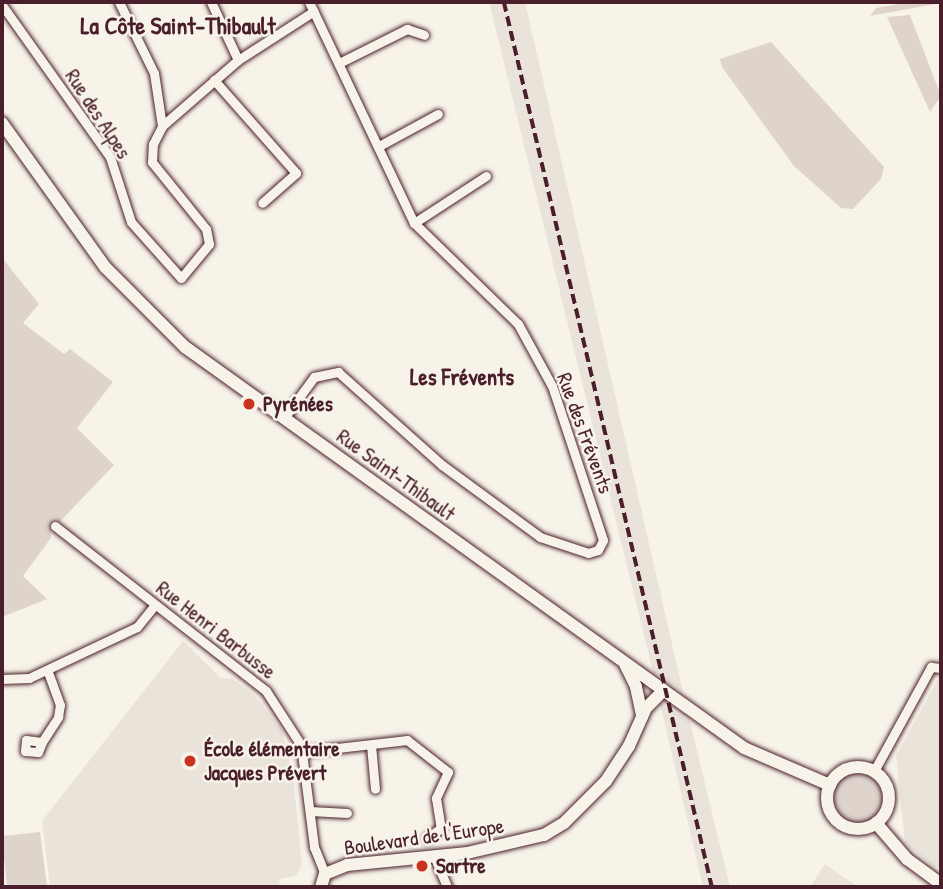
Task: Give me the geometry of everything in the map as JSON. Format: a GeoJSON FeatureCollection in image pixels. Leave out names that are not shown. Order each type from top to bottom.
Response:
{"type":"FeatureCollection","features":[{"type":"Feature","properties":{"kind":"main road","name":"Rue Saint-Thibault"},"geometry":{"type":"LineString","coordinates":[[2,123],[121,285],[185,347],[753,753],[830,785]]}},
{"type":"Feature","properties":{"kind":"main road"},"geometry":{"type":"LineString","coordinates":[[623,661],[636,687],[644,713]]}},
{"type":"Feature","properties":{"kind":"main road"},"geometry":{"type":"LineString","coordinates":[[644,676],[644,713]]}},
{"type":"Feature","properties":{"kind":"main road","name":"Boulevard de l'Europe"},"geometry":{"type":"LineString","coordinates":[[323,881],[348,865],[514,844],[564,824],[606,781],[644,713],[664,690]]}},
{"type":"Feature","properties":{"kind":"main road"},"geometry":{"type":"LineString","coordinates":[[849,768],[874,771],[889,792],[887,809],[876,823],[857,828],[837,820],[828,803],[830,785],[849,768]]}},
{"type":"Feature","properties":{"kind":"main road"},"geometry":{"type":"LineString","coordinates":[[876,823],[907,859],[941,884]]}},
{"type":"Feature","properties":{"kind":"street"},"geometry":{"type":"LineString","coordinates":[[119,2],[154,73],[162,126]]}},
{"type":"Feature","properties":{"kind":"street"},"geometry":{"type":"LineString","coordinates":[[211,2],[238,60]]}},
{"type":"Feature","properties":{"kind":"street","name":"Rue des Frévents"},"geometry":{"type":"LineString","coordinates":[[284,418],[314,377],[338,372],[506,515],[540,537],[570,549],[597,550],[603,540],[552,386],[518,324],[414,223],[341,62],[309,2]]}},
{"type":"Feature","properties":{"kind":"street","name":"Rue des Alpes"},"geometry":{"type":"LineString","coordinates":[[2,5],[110,157],[131,222],[181,278],[209,243],[206,229],[152,162],[153,144],[162,126]]}},
{"type":"Feature","properties":{"kind":"street"},"geometry":{"type":"LineString","coordinates":[[162,126],[238,60],[314,11]]}},
{"type":"Feature","properties":{"kind":"street"},"geometry":{"type":"LineString","coordinates":[[341,62],[407,30],[424,35]]}},
{"type":"Feature","properties":{"kind":"street"},"geometry":{"type":"LineString","coordinates":[[214,80],[296,173],[262,203]]}},
{"type":"Feature","properties":{"kind":"street"},"geometry":{"type":"LineString","coordinates":[[379,146],[439,114]]}},
{"type":"Feature","properties":{"kind":"street"},"geometry":{"type":"LineString","coordinates":[[414,223],[486,176]]}},
{"type":"Feature","properties":{"kind":"street","name":"Rue Henri Barbusse"},"geometry":{"type":"LineString","coordinates":[[55,526],[266,691],[288,719],[302,752],[316,859],[323,881]]}},
{"type":"Feature","properties":{"kind":"street"},"geometry":{"type":"LineString","coordinates":[[2,679],[29,678],[137,627],[155,605]]}},
{"type":"Feature","properties":{"kind":"street"},"geometry":{"type":"LineString","coordinates":[[874,771],[936,668]]}},
{"type":"Feature","properties":{"kind":"street"},"geometry":{"type":"LineString","coordinates":[[42,742],[51,733],[60,705],[47,670]]}},
{"type":"Feature","properties":{"kind":"street"},"geometry":{"type":"LineString","coordinates":[[302,752],[407,740],[447,772],[436,798],[441,828],[428,838]]}},
{"type":"Feature","properties":{"kind":"street"},"geometry":{"type":"LineString","coordinates":[[371,745],[375,789]]}},
{"type":"Feature","properties":{"kind":"street"},"geometry":{"type":"LineString","coordinates":[[310,811],[341,809],[347,813]]}},
{"type":"Feature","properties":{"kind":"street"},"geometry":{"type":"LineString","coordinates":[[435,856],[447,887]]}},
{"type":"Feature","properties":{"kind":"shaded area"},"geometry":{"type":"Polygon","coordinates":[[[489,2],[525,2],[683,692],[653,672],[489,2]]]}},
{"type":"Feature","properties":{"kind":"shaded area"},"geometry":{"type":"Polygon","coordinates":[[[911,2],[941,3],[870,16],[876,8],[911,2]]]}},
{"type":"Feature","properties":{"kind":"shaded area"},"geometry":{"type":"Polygon","coordinates":[[[910,15],[941,96],[930,112],[887,17],[910,15]]]}},
{"type":"Feature","properties":{"kind":"shaded area"},"geometry":{"type":"Polygon","coordinates":[[[771,42],[884,167],[881,179],[853,209],[841,208],[794,166],[722,67],[720,59],[771,42]]]}},
{"type":"Feature","properties":{"kind":"shaded area"},"geometry":{"type":"Polygon","coordinates":[[[2,258],[39,304],[23,323],[64,354],[70,349],[113,382],[77,428],[114,465],[51,531],[51,538],[23,576],[47,599],[2,617],[2,258]]]}},
{"type":"Feature","properties":{"kind":"shaded area","name":"École élémentaire Jacques Prévert"},"geometry":{"type":"Polygon","coordinates":[[[183,641],[221,678],[233,679],[255,696],[282,730],[293,776],[302,865],[296,876],[279,879],[280,887],[50,887],[42,821],[183,641]]]}},
{"type":"Feature","properties":{"kind":"shaded area"},"geometry":{"type":"Polygon","coordinates":[[[941,674],[941,867],[934,867],[905,843],[896,756],[941,674]]]}},
{"type":"Feature","properties":{"kind":"shaded area"},"geometry":{"type":"Polygon","coordinates":[[[660,703],[690,722],[730,887],[703,887],[660,703]]]}},
{"type":"Feature","properties":{"kind":"shaded area"},"geometry":{"type":"Polygon","coordinates":[[[858,774],[875,781],[882,798],[875,815],[858,822],[841,815],[834,798],[841,781],[858,774]]]}},
{"type":"Feature","properties":{"kind":"shaded area"},"geometry":{"type":"Polygon","coordinates":[[[40,832],[47,887],[7,887],[2,836],[40,832]]]}},
{"type":"Feature","properties":{"kind":"shaded area"},"geometry":{"type":"Polygon","coordinates":[[[825,864],[839,874],[858,887],[810,887],[825,864]]]}},
{"type":"Feature","properties":{"kind":"railway"},"geometry":{"type":"LineString","coordinates":[[504,2],[712,887]]}},
{"type":"Feature","properties":{"kind":"place","name":"Pyrénées"},"geometry":{"type":"Point","coordinates":[249,404]}},
{"type":"Feature","properties":{"kind":"place","name":"École élémentaire Jacques Prévert"},"geometry":{"type":"Point","coordinates":[190,761]}},
{"type":"Feature","properties":{"kind":"place","name":"Sartre"},"geometry":{"type":"Point","coordinates":[422,866]}},
{"type":"Feature","properties":{"kind":"district","name":"La Côte Saint-Thibault"},"geometry":{"type":"Point","coordinates":[178,26]}},
{"type":"Feature","properties":{"kind":"district","name":"Les Frévents"},"geometry":{"type":"Point","coordinates":[462,377]}}]}
